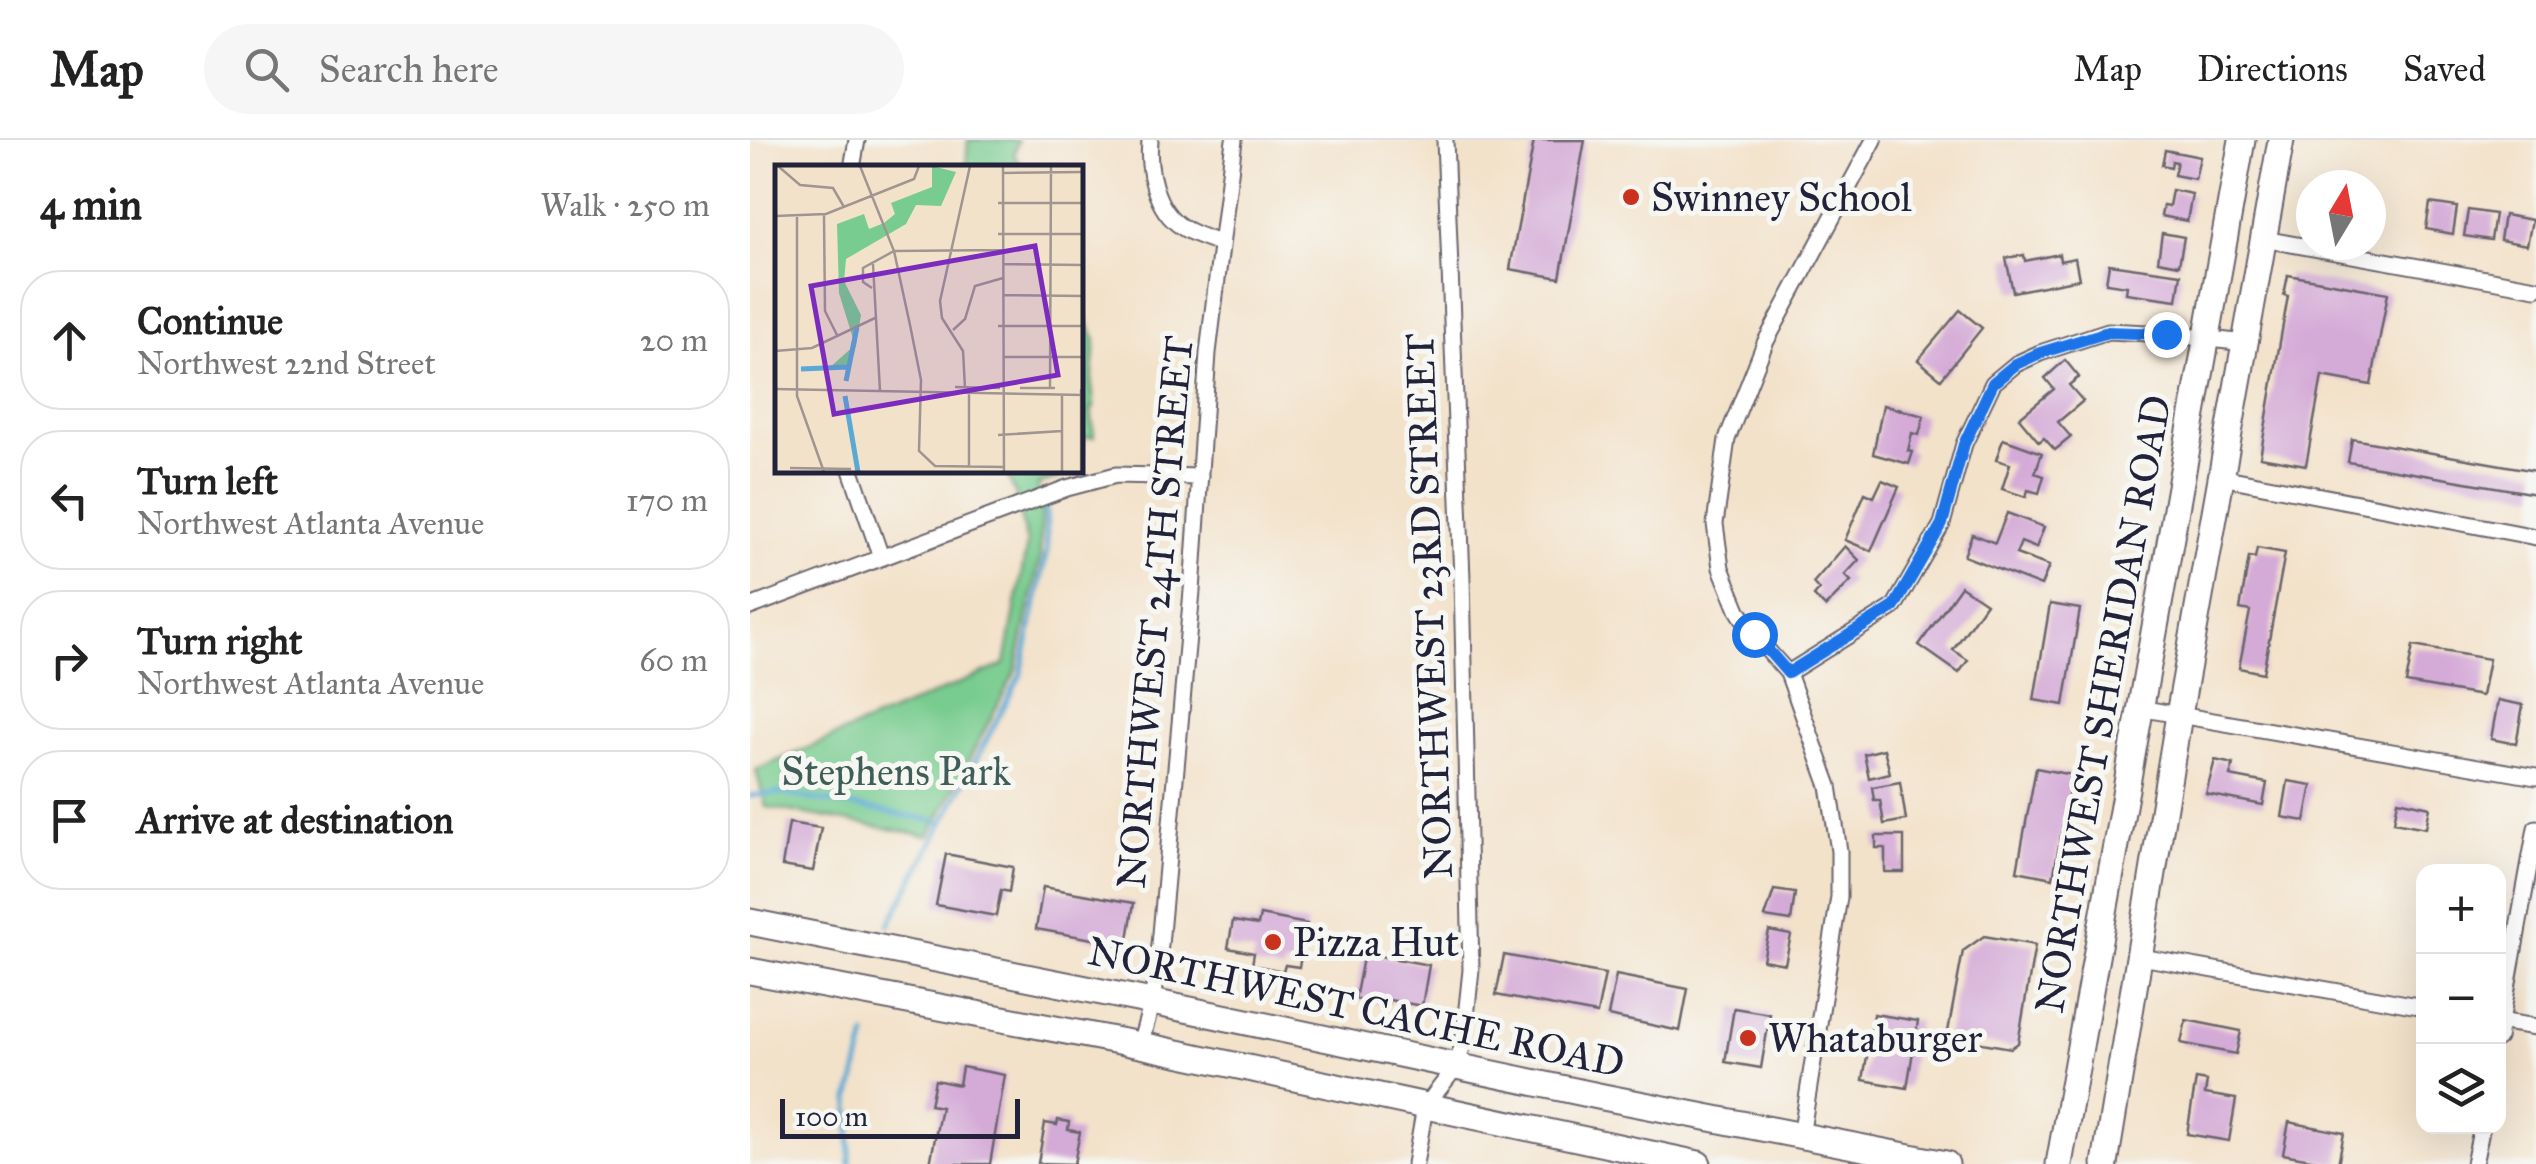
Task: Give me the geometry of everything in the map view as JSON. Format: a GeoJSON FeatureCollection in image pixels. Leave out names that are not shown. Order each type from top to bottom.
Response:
{"type":"FeatureCollection","features":[{"type":"Feature","properties":{"kind":"main road","name":"NORTHWEST SHERIDAN ROAD"},"geometry":{"type":"LineString","coordinates":[[2059,1164],[2242,140]]}},
{"type":"Feature","properties":{"kind":"main road","name":"NORTHWEST SHERIDAN ROAD"},"geometry":{"type":"LineString","coordinates":[[2105,1164],[2179,714],[2281,140]]}},
{"type":"Feature","properties":{"kind":"main road","name":"NORTHWEST CACHE ROAD"},"geometry":{"type":"LineString","coordinates":[[750,922],[1152,1002],[1455,1068],[1946,1164]]}},
{"type":"Feature","properties":{"kind":"main road","name":"NORTHWEST CACHE ROAD"},"geometry":{"type":"LineString","coordinates":[[750,970],[1140,1046],[1698,1164]]}},
{"type":"Feature","properties":{"kind":"street"},"geometry":{"type":"LineString","coordinates":[[853,165],[857,140]]}},
{"type":"Feature","properties":{"kind":"street"},"geometry":{"type":"LineString","coordinates":[[1150,140],[1154,185],[1166,214],[1182,228],[1219,243]]}},
{"type":"Feature","properties":{"kind":"street","name":"NORTHWEST 24TH STREET"},"geometry":{"type":"LineString","coordinates":[[1140,1046],[1152,1002],[1166,883],[1219,243],[1234,140]]}},
{"type":"Feature","properties":{"kind":"street","name":"NORTHWEST 23RD STREET"},"geometry":{"type":"LineString","coordinates":[[1445,140],[1461,539],[1471,970],[1468,1018],[1455,1068]]}},
{"type":"Feature","properties":{"kind":"street"},"geometry":{"type":"LineString","coordinates":[[1801,1137],[1839,897],[1839,851],[1829,786],[1788,673],[1738,610],[1720,568],[1715,524],[1727,439],[1765,343],[1874,140]]}},
{"type":"Feature","properties":{"kind":"street"},"geometry":{"type":"LineString","coordinates":[[2264,239],[2536,288]]}},
{"type":"Feature","properties":{"kind":"street"},"geometry":{"type":"LineString","coordinates":[[1788,673],[1894,607],[1942,524],[1964,444],[1993,383],[2016,364],[2108,332],[2245,343]]}},
{"type":"Feature","properties":{"kind":"street"},"geometry":{"type":"LineString","coordinates":[[852,472],[882,557]]}},
{"type":"Feature","properties":{"kind":"street"},"geometry":{"type":"LineString","coordinates":[[750,607],[1067,488],[1116,476],[1200,477]]}},
{"type":"Feature","properties":{"kind":"street"},"geometry":{"type":"LineString","coordinates":[[2221,477],[2536,537]]}},
{"type":"Feature","properties":{"kind":"street"},"geometry":{"type":"LineString","coordinates":[[2139,708],[2536,777]]}},
{"type":"Feature","properties":{"kind":"street"},"geometry":{"type":"LineString","coordinates":[[2506,994],[2536,828]]}},
{"type":"Feature","properties":{"kind":"street"},"geometry":{"type":"LineString","coordinates":[[2142,957],[2416,1006]]}},
{"type":"Feature","properties":{"kind":"street"},"geometry":{"type":"LineString","coordinates":[[2506,1027],[2536,1028]]}},
{"type":"Feature","properties":{"kind":"street"},"geometry":{"type":"LineString","coordinates":[[1415,1164],[1425,1107],[1455,1068]]}},
{"type":"Feature","properties":{"kind":"street"},"geometry":{"type":"LineString","coordinates":[[2474,1164],[2480,1134]]}},
{"type":"Feature","properties":{"kind":"green space"},"geometry":{"type":"Polygon","coordinates":[[[968,140],[1018,140],[1014,153],[1019,165],[966,165],[968,140]]]}},
{"type":"Feature","properties":{"kind":"green space"},"geometry":{"type":"Polygon","coordinates":[[[1082,310],[1096,340],[1091,409],[1094,437],[1084,437],[1082,450],[1082,310]]]}},
{"type":"Feature","properties":{"kind":"green space","name":"Stephens Park"},"geometry":{"type":"Polygon","coordinates":[[[1006,472],[1074,472],[1038,485],[1042,507],[1040,559],[1016,670],[929,836],[766,807],[756,770],[1005,664],[1027,544],[1006,472]]]}},
{"type":"Feature","properties":{"kind":"building"},"geometry":{"type":"Polygon","coordinates":[[[1534,140],[1585,140],[1560,278],[1510,269],[1534,140]]]}},
{"type":"Feature","properties":{"kind":"building"},"geometry":{"type":"Polygon","coordinates":[[[2165,150],[2200,157],[2195,179],[2174,175],[2177,162],[2172,161],[2171,167],[2162,165],[2165,150]]]}},
{"type":"Feature","properties":{"kind":"building"},"geometry":{"type":"Polygon","coordinates":[[[2172,190],[2192,194],[2187,221],[2161,216],[2163,205],[2169,206],[2172,190]]]}},
{"type":"Feature","properties":{"kind":"building"},"geometry":{"type":"Polygon","coordinates":[[[2430,203],[2457,207],[2453,234],[2426,229],[2430,203]]]}},
{"type":"Feature","properties":{"kind":"building"},"geometry":{"type":"Polygon","coordinates":[[[2468,210],[2495,214],[2491,240],[2464,236],[2468,210]]]}},
{"type":"Feature","properties":{"kind":"building"},"geometry":{"type":"Polygon","coordinates":[[[2504,215],[2532,220],[2527,245],[2500,240],[2504,215]]]}},
{"type":"Feature","properties":{"kind":"building"},"geometry":{"type":"Polygon","coordinates":[[[2162,233],[2184,237],[2179,265],[2158,261],[2162,233]]]}},
{"type":"Feature","properties":{"kind":"building"},"geometry":{"type":"Polygon","coordinates":[[[2059,254],[2060,261],[2075,258],[2079,279],[2013,292],[2006,258],[2024,255],[2025,261],[2059,254]]]}},
{"type":"Feature","properties":{"kind":"building"},"geometry":{"type":"Polygon","coordinates":[[[2109,264],[2181,274],[2177,300],[2126,293],[2127,286],[2106,283],[2109,264]]]}},
{"type":"Feature","properties":{"kind":"building"},"geometry":{"type":"Polygon","coordinates":[[[2288,275],[2388,293],[2371,385],[2322,376],[2306,465],[2260,457],[2288,296],[2284,295],[2288,275]]]}},
{"type":"Feature","properties":{"kind":"building"},"geometry":{"type":"Polygon","coordinates":[[[1960,310],[1982,328],[1941,379],[1918,360],[1960,310]]]}},
{"type":"Feature","properties":{"kind":"building"},"geometry":{"type":"Polygon","coordinates":[[[2065,360],[2079,377],[2069,385],[2083,401],[2058,422],[2071,437],[2055,450],[2044,438],[2039,442],[2019,418],[2054,389],[2045,378],[2065,360]]]}},
{"type":"Feature","properties":{"kind":"building"},"geometry":{"type":"Polygon","coordinates":[[[1883,405],[1924,416],[1919,435],[1912,433],[1909,464],[1873,454],[1883,405]]]}},
{"type":"Feature","properties":{"kind":"building"},"geometry":{"type":"Polygon","coordinates":[[[2003,439],[2042,453],[2035,473],[2044,476],[2039,493],[2028,490],[2026,497],[2002,489],[2010,464],[1996,460],[2003,439]]]}},
{"type":"Feature","properties":{"kind":"building"},"geometry":{"type":"Polygon","coordinates":[[[2352,439],[2536,471],[2536,494],[2348,462],[2352,439]]]}},
{"type":"Feature","properties":{"kind":"building"},"geometry":{"type":"Polygon","coordinates":[[[1882,480],[1899,487],[1871,551],[1845,540],[1865,493],[1874,497],[1882,480]]]}},
{"type":"Feature","properties":{"kind":"building"},"geometry":{"type":"Polygon","coordinates":[[[2007,513],[2044,527],[2036,548],[2021,542],[2016,554],[2049,566],[2041,586],[1964,556],[1972,534],[1995,543],[2007,513]]]}},
{"type":"Feature","properties":{"kind":"building"},"geometry":{"type":"Polygon","coordinates":[[[1845,546],[1859,560],[1845,575],[1851,581],[1825,607],[1814,596],[1819,590],[1813,583],[1845,546]]]}},
{"type":"Feature","properties":{"kind":"building"},"geometry":{"type":"Polygon","coordinates":[[[2257,548],[2285,553],[2263,673],[2239,668],[2250,611],[2240,609],[2249,557],[2255,558],[2257,548]]]}},
{"type":"Feature","properties":{"kind":"building"},"geometry":{"type":"Polygon","coordinates":[[[1961,586],[1986,603],[1953,650],[1968,660],[1959,673],[1919,645],[1961,586]]]}},
{"type":"Feature","properties":{"kind":"building"},"geometry":{"type":"Polygon","coordinates":[[[2050,604],[2080,609],[2064,705],[2034,700],[2050,604]]]}},
{"type":"Feature","properties":{"kind":"building"},"geometry":{"type":"Polygon","coordinates":[[[2413,646],[2489,659],[2482,696],[2406,683],[2413,646]]]}},
{"type":"Feature","properties":{"kind":"building"},"geometry":{"type":"Polygon","coordinates":[[[2498,700],[2523,705],[2516,744],[2491,739],[2498,700]]]}},
{"type":"Feature","properties":{"kind":"building"},"geometry":{"type":"Polygon","coordinates":[[[1884,749],[1890,773],[1869,778],[1864,754],[1884,749]]]}},
{"type":"Feature","properties":{"kind":"building"},"geometry":{"type":"Polygon","coordinates":[[[2215,760],[2233,764],[2230,776],[2267,783],[2263,805],[2206,794],[2215,760]]]}},
{"type":"Feature","properties":{"kind":"building"},"geometry":{"type":"Polygon","coordinates":[[[2036,768],[2072,775],[2053,878],[2017,871],[2036,768]]]}},
{"type":"Feature","properties":{"kind":"building"},"geometry":{"type":"Polygon","coordinates":[[[2288,781],[2312,785],[2305,821],[2282,817],[2288,781]]]}},
{"type":"Feature","properties":{"kind":"building"},"geometry":{"type":"Polygon","coordinates":[[[1900,782],[1906,820],[1884,824],[1880,800],[1874,800],[1872,787],[1900,782]]]}},
{"type":"Feature","properties":{"kind":"building"},"geometry":{"type":"Polygon","coordinates":[[[2398,800],[2430,807],[2426,828],[2394,822],[2398,800]]]}},
{"type":"Feature","properties":{"kind":"building"},"geometry":{"type":"Polygon","coordinates":[[[789,823],[821,828],[813,871],[782,866],[789,823]]]}},
{"type":"Feature","properties":{"kind":"building"},"geometry":{"type":"Polygon","coordinates":[[[1876,836],[1904,836],[1904,872],[1885,872],[1885,848],[1876,848],[1876,836]]]}},
{"type":"Feature","properties":{"kind":"building"},"geometry":{"type":"Polygon","coordinates":[[[946,854],[1013,867],[1009,892],[1001,890],[996,916],[936,905],[946,854]]]}},
{"type":"Feature","properties":{"kind":"building"},"geometry":{"type":"Polygon","coordinates":[[[1043,887],[1134,903],[1127,945],[1036,929],[1043,887]]]}},
{"type":"Feature","properties":{"kind":"building"},"geometry":{"type":"Polygon","coordinates":[[[1774,890],[1795,893],[1791,921],[1765,917],[1774,890]]]}},
{"type":"Feature","properties":{"kind":"building"},"geometry":{"type":"Polygon","coordinates":[[[1260,915],[1307,924],[1299,967],[1285,965],[1283,971],[1252,965],[1254,953],[1228,948],[1233,921],[1258,925],[1260,915]]]}},
{"type":"Feature","properties":{"kind":"building"},"geometry":{"type":"Polygon","coordinates":[[[1769,931],[1791,935],[1785,964],[1763,960],[1769,931]]]}},
{"type":"Feature","properties":{"kind":"building"},"geometry":{"type":"Polygon","coordinates":[[[1984,936],[2035,945],[2018,1043],[2011,1048],[1947,1037],[1963,951],[1984,936]]]}},
{"type":"Feature","properties":{"kind":"building"},"geometry":{"type":"Polygon","coordinates":[[[1364,953],[1429,965],[1422,1006],[1355,999],[1364,953]]]}},
{"type":"Feature","properties":{"kind":"building"},"geometry":{"type":"Polygon","coordinates":[[[1504,955],[1605,974],[1597,1014],[1496,995],[1504,955]]]}},
{"type":"Feature","properties":{"kind":"building"},"geometry":{"type":"Polygon","coordinates":[[[1616,975],[1688,989],[1680,1031],[1608,1016],[1616,975]]]}},
{"type":"Feature","properties":{"kind":"building","name":"Whataburger"},"geometry":{"type":"Polygon","coordinates":[[[1734,1008],[1770,1014],[1761,1068],[1725,1062],[1734,1008]]]}},
{"type":"Feature","properties":{"kind":"building"},"geometry":{"type":"Polygon","coordinates":[[[1874,1014],[1918,1021],[1907,1088],[1863,1080],[1874,1014]]]}},
{"type":"Feature","properties":{"kind":"building"},"geometry":{"type":"Polygon","coordinates":[[[2186,1020],[2241,1031],[2236,1054],[2181,1043],[2186,1020]]]}},
{"type":"Feature","properties":{"kind":"building"},"geometry":{"type":"Polygon","coordinates":[[[962,1067],[1005,1075],[990,1164],[930,1164],[941,1107],[930,1105],[935,1080],[959,1085],[962,1067]]]}},
{"type":"Feature","properties":{"kind":"building"},"geometry":{"type":"Polygon","coordinates":[[[2196,1079],[2207,1081],[2205,1094],[2236,1099],[2229,1141],[2187,1134],[2196,1079]]]}},
{"type":"Feature","properties":{"kind":"building"},"geometry":{"type":"Polygon","coordinates":[[[1058,1120],[1069,1122],[1068,1130],[1080,1132],[1074,1164],[1038,1163],[1045,1123],[1057,1125],[1058,1120]]]}},
{"type":"Feature","properties":{"kind":"building"},"geometry":{"type":"Polygon","coordinates":[[[2289,1122],[2344,1133],[2338,1164],[2283,1154],[2289,1122]]]}},
{"type":"Feature","properties":{"kind":"waterway"},"geometry":{"type":"LineString","coordinates":[[889,925],[1021,674],[1047,550],[1046,507]]}},
{"type":"Feature","properties":{"kind":"waterway"},"geometry":{"type":"LineString","coordinates":[[750,796],[778,793],[943,822]]}},
{"type":"Feature","properties":{"kind":"waterway"},"geometry":{"type":"LineString","coordinates":[[850,1164],[850,1099],[866,1036]]}},
{"type":"Feature","properties":{"kind":"place","name":"Swinney School"},"geometry":{"type":"Point","coordinates":[1631,197]}},
{"type":"Feature","properties":{"kind":"place","name":"Pizza Hut"},"geometry":{"type":"Point","coordinates":[1273,942]}},
{"type":"Feature","properties":{"kind":"place","name":"Whataburger"},"geometry":{"type":"Point","coordinates":[1748,1038]}},
{"type":"Feature","properties":{"kind":"route"},"geometry":{"type":"LineString","coordinates":[[1754,634],[1788,673],[1894,607],[1942,524],[1964,444],[1993,383],[2016,364],[2108,332],[2166,334]]}}]}
